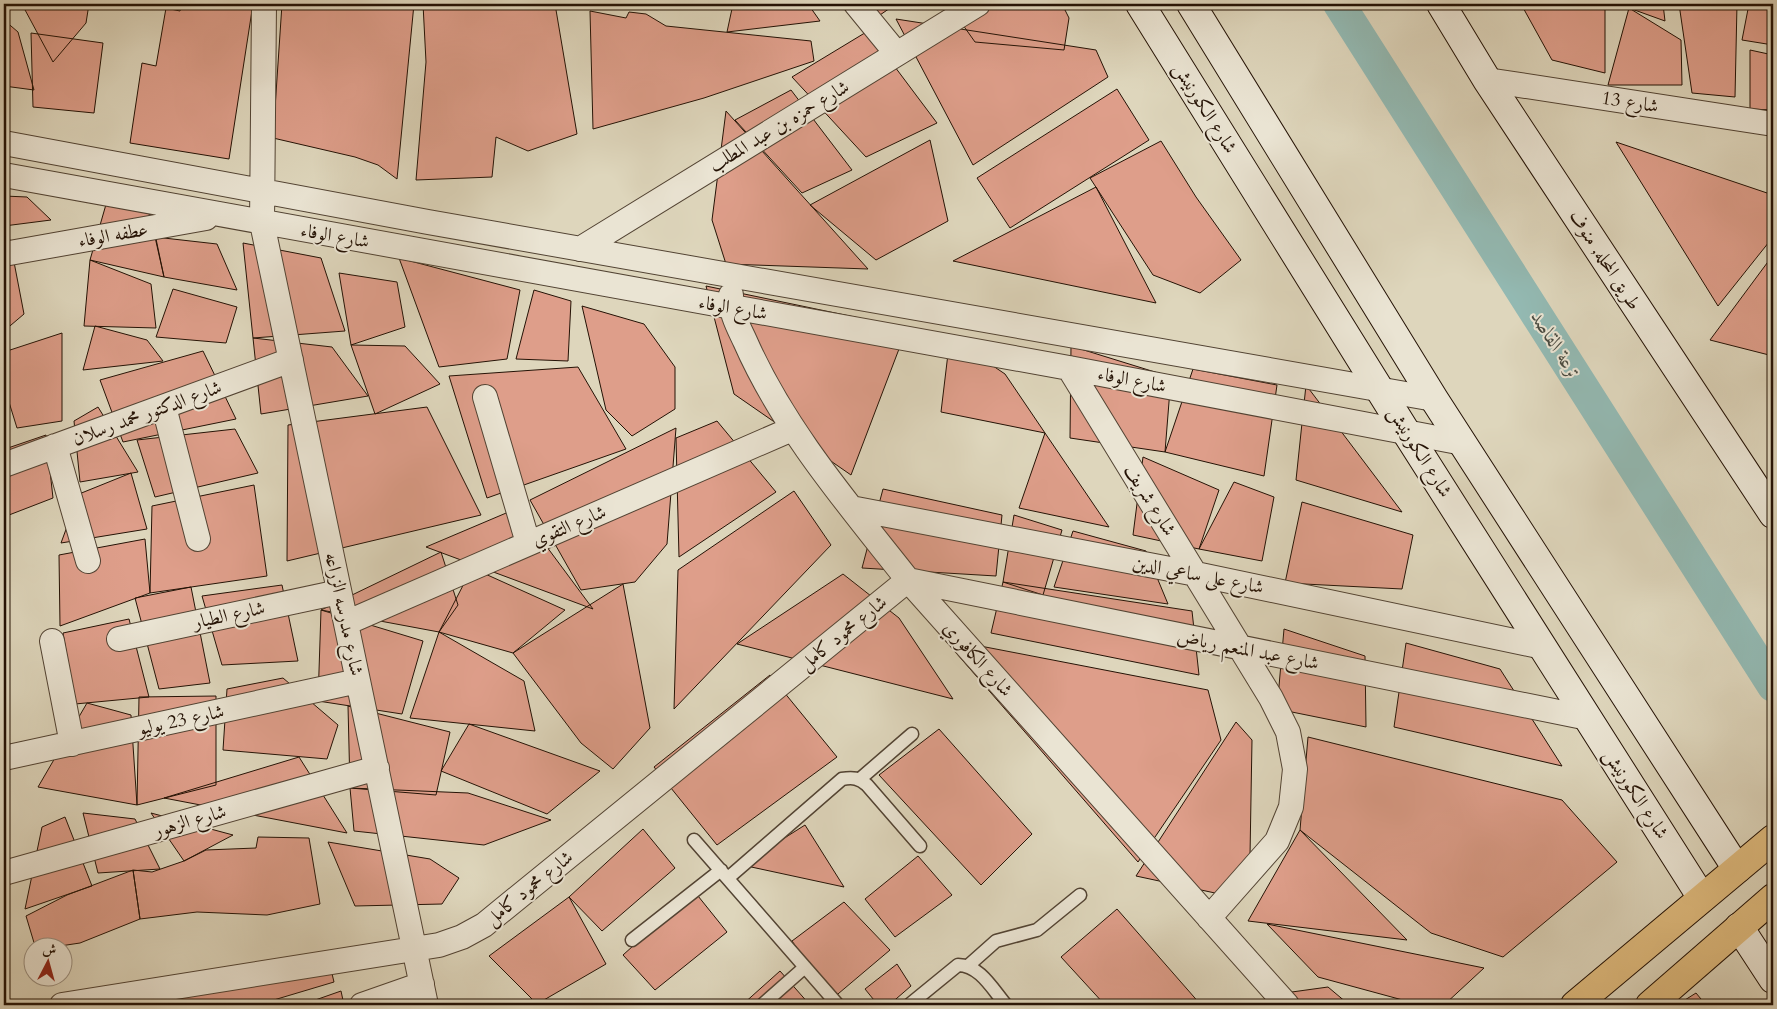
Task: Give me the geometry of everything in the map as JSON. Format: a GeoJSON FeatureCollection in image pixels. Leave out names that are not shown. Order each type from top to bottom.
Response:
{"type":"FeatureCollection","features":[{"type":"Feature","properties":{"kind":"highway"},"geometry":{"type":"LineString","coordinates":[[1575,1005],[1771,841]]}},
{"type":"Feature","properties":{"kind":"highway"},"geometry":{"type":"LineString","coordinates":[[1650,1005],[1773,898]]}},
{"type":"Feature","properties":{"kind":"main road","name":"شارع الكورنيش"},"geometry":{"type":"LineString","coordinates":[[1140,4],[1406,432],[1702,898]]}},
{"type":"Feature","properties":{"kind":"main road"},"geometry":{"type":"LineString","coordinates":[[1191,4],[1434,399],[1737,869]]}},
{"type":"Feature","properties":{"kind":"main road","name":"طريق المحله, منوف"},"geometry":{"type":"LineString","coordinates":[[1441,4],[1487,80],[1773,514]]}},
{"type":"Feature","properties":{"kind":"main road"},"geometry":{"type":"LineString","coordinates":[[1739,927],[1773,978]]}},
{"type":"Feature","properties":{"kind":"street","name":"شارع مدرسه الزراعه"},"geometry":{"type":"LineString","coordinates":[[264,4],[260,191],[262,223],[424,994]]}},
{"type":"Feature","properties":{"kind":"street"},"geometry":{"type":"LineString","coordinates":[[856,4],[897,54]]}},
{"type":"Feature","properties":{"kind":"street","name":"شارع حمزه بن عبد المطلب"},"geometry":{"type":"LineString","coordinates":[[580,249],[978,4]]}},
{"type":"Feature","properties":{"kind":"street","name":"شارع 13"},"geometry":{"type":"LineString","coordinates":[[1487,80],[1773,124]]}},
{"type":"Feature","properties":{"kind":"street","name":"شارع الوفاء"},"geometry":{"type":"LineString","coordinates":[[4,143],[580,249],[1434,399]]}},
{"type":"Feature","properties":{"kind":"street","name":"شارع الوفاء"},"geometry":{"type":"LineString","coordinates":[[4,175],[1069,368],[1463,443]]}},
{"type":"Feature","properties":{"kind":"street","name":"عطفه الوفاء"},"geometry":{"type":"LineString","coordinates":[[4,254],[222,215]]}},
{"type":"Feature","properties":{"kind":"street","name":"شارع الكافوري"},"geometry":{"type":"LineString","coordinates":[[732,276],[730,307],[754,362],[792,429],[851,508],[908,580],[1287,1005]]}},
{"type":"Feature","properties":{"kind":"street","name":"شارع الدكتور محمد رسلان"},"geometry":{"type":"LineString","coordinates":[[4,465],[291,360]]}},
{"type":"Feature","properties":{"kind":"street","name":"شارع شريف"},"geometry":{"type":"LineString","coordinates":[[1069,368],[1242,649],[1271,698],[1288,732],[1295,769],[1291,807],[1277,841],[1209,918]]}},
{"type":"Feature","properties":{"kind":"street"},"geometry":{"type":"LineString","coordinates":[[485,397],[528,543]]}},
{"type":"Feature","properties":{"kind":"street"},"geometry":{"type":"LineString","coordinates":[[164,407],[198,538]]}},
{"type":"Feature","properties":{"kind":"street","name":"شارع التقوي"},"geometry":{"type":"LineString","coordinates":[[346,623],[792,429]]}},
{"type":"Feature","properties":{"kind":"street"},"geometry":{"type":"LineString","coordinates":[[55,446],[88,561]]}},
{"type":"Feature","properties":{"kind":"street","name":"شارع على ساعي الدين"},"geometry":{"type":"LineString","coordinates":[[851,508],[1196,574],[1543,647]]}},
{"type":"Feature","properties":{"kind":"street","name":"شارع عبد المنعم رياض"},"geometry":{"type":"LineString","coordinates":[[908,580],[1588,718]]}},
{"type":"Feature","properties":{"kind":"street","name":"شارع محمود كامل"},"geometry":{"type":"LineString","coordinates":[[62,1005],[439,945],[462,937],[484,925],[908,580]]}},
{"type":"Feature","properties":{"kind":"street","name":"شارع الطيار"},"geometry":{"type":"LineString","coordinates":[[119,639],[340,592]]}},
{"type":"Feature","properties":{"kind":"street"},"geometry":{"type":"LineString","coordinates":[[52,641],[72,744]]}},
{"type":"Feature","properties":{"kind":"street","name":"شارع 23 يوليو"},"geometry":{"type":"LineString","coordinates":[[4,757],[72,744],[358,681]]}},
{"type":"Feature","properties":{"kind":"street","name":"شارع الزهور"},"geometry":{"type":"LineString","coordinates":[[4,873],[377,768]]}},
{"type":"Feature","properties":{"kind":"street"},"geometry":{"type":"LineString","coordinates":[[362,1005],[424,994]]}},
{"type":"Feature","properties":{"kind":"lane"},"geometry":{"type":"LineString","coordinates":[[860,779],[912,734]]}},
{"type":"Feature","properties":{"kind":"lane"},"geometry":{"type":"LineString","coordinates":[[632,940],[724,874],[842,779],[851,777],[860,779],[920,846]]}},
{"type":"Feature","properties":{"kind":"lane"},"geometry":{"type":"LineString","coordinates":[[694,840],[838,1005]]}},
{"type":"Feature","properties":{"kind":"lane"},"geometry":{"type":"LineString","coordinates":[[969,965],[996,941],[1037,930],[1080,895]]}},
{"type":"Feature","properties":{"kind":"lane"},"geometry":{"type":"LineString","coordinates":[[909,1005],[958,965],[969,965],[977,970],[1006,1005]]}},
{"type":"Feature","properties":{"kind":"lane"},"geometry":{"type":"LineString","coordinates":[[762,1005],[805,967]]}},
{"type":"Feature","properties":{"kind":"building"},"geometry":{"type":"Polygon","coordinates":[[[25,4],[89,4],[86,23],[53,62],[24,8],[25,4]]]}},
{"type":"Feature","properties":{"kind":"building"},"geometry":{"type":"Polygon","coordinates":[[[182,4],[253,4],[229,159],[130,143],[142,63],[156,66],[166,8],[180,11],[182,4]]]}},
{"type":"Feature","properties":{"kind":"building"},"geometry":{"type":"Polygon","coordinates":[[[282,4],[414,4],[397,179],[378,165],[355,157],[273,138],[282,4]]]}},
{"type":"Feature","properties":{"kind":"building"},"geometry":{"type":"Polygon","coordinates":[[[423,4],[555,4],[577,134],[528,151],[496,137],[492,177],[416,180],[426,62],[423,4]]]}},
{"type":"Feature","properties":{"kind":"building"},"geometry":{"type":"Polygon","coordinates":[[[733,4],[808,4],[820,21],[727,32],[733,4]]]}},
{"type":"Feature","properties":{"kind":"building"},"geometry":{"type":"Polygon","coordinates":[[[867,4],[896,4],[877,17],[867,4]]]}},
{"type":"Feature","properties":{"kind":"building"},"geometry":{"type":"Polygon","coordinates":[[[948,4],[1062,4],[1069,18],[1064,50],[975,42],[948,4]]]}},
{"type":"Feature","properties":{"kind":"building"},"geometry":{"type":"Polygon","coordinates":[[[1521,4],[1605,4],[1605,73],[1552,60],[1521,4]]]}},
{"type":"Feature","properties":{"kind":"building"},"geometry":{"type":"Polygon","coordinates":[[[1616,4],[1663,4],[1665,21],[1629,8],[1616,4]]]}},
{"type":"Feature","properties":{"kind":"building"},"geometry":{"type":"Polygon","coordinates":[[[1679,4],[1737,4],[1735,97],[1692,93],[1679,4]]]}},
{"type":"Feature","properties":{"kind":"building"},"geometry":{"type":"Polygon","coordinates":[[[1749,4],[1773,4],[1773,45],[1742,40],[1749,4]]]}},
{"type":"Feature","properties":{"kind":"building"},"geometry":{"type":"Polygon","coordinates":[[[1629,8],[1681,40],[1682,85],[1608,85],[1629,8]]]}},
{"type":"Feature","properties":{"kind":"building"},"geometry":{"type":"Polygon","coordinates":[[[590,11],[626,18],[629,12],[646,14],[666,26],[811,41],[814,61],[704,98],[593,129],[590,11]]]}},
{"type":"Feature","properties":{"kind":"building"},"geometry":{"type":"Polygon","coordinates":[[[896,19],[1096,50],[1108,77],[973,165],[896,19]]]}},
{"type":"Feature","properties":{"kind":"building"},"geometry":{"type":"Polygon","coordinates":[[[4,20],[18,32],[34,90],[4,86],[4,20]]]}},
{"type":"Feature","properties":{"kind":"building"},"geometry":{"type":"Polygon","coordinates":[[[868,31],[937,123],[866,157],[792,77],[868,31]]]}},
{"type":"Feature","properties":{"kind":"building"},"geometry":{"type":"Polygon","coordinates":[[[31,33],[103,43],[94,113],[33,107],[31,33]]]}},
{"type":"Feature","properties":{"kind":"building"},"geometry":{"type":"Polygon","coordinates":[[[1750,50],[1773,55],[1773,110],[1750,109],[1750,50]]]}},
{"type":"Feature","properties":{"kind":"building"},"geometry":{"type":"Polygon","coordinates":[[[1117,89],[1149,140],[1010,228],[977,178],[1117,89]]]}},
{"type":"Feature","properties":{"kind":"building"},"geometry":{"type":"Polygon","coordinates":[[[791,90],[852,170],[802,193],[735,120],[791,90]]]}},
{"type":"Feature","properties":{"kind":"building"},"geometry":{"type":"Polygon","coordinates":[[[726,111],[868,269],[726,264],[712,220],[726,111]]]}},
{"type":"Feature","properties":{"kind":"building"},"geometry":{"type":"Polygon","coordinates":[[[930,140],[948,221],[876,260],[810,205],[930,140]]]}},
{"type":"Feature","properties":{"kind":"building"},"geometry":{"type":"Polygon","coordinates":[[[1161,141],[1196,197],[1241,260],[1200,293],[1153,275],[1090,178],[1161,141]]]}},
{"type":"Feature","properties":{"kind":"building"},"geometry":{"type":"Polygon","coordinates":[[[1616,142],[1773,195],[1773,237],[1718,306],[1616,142]]]}},
{"type":"Feature","properties":{"kind":"building"},"geometry":{"type":"Polygon","coordinates":[[[1096,187],[1156,303],[953,261],[1096,187]]]}},
{"type":"Feature","properties":{"kind":"building"},"geometry":{"type":"Polygon","coordinates":[[[109,194],[151,215],[164,277],[90,260],[109,194]]]}},
{"type":"Feature","properties":{"kind":"building"},"geometry":{"type":"Polygon","coordinates":[[[4,196],[27,197],[51,220],[4,226],[4,196]]]}},
{"type":"Feature","properties":{"kind":"building"},"geometry":{"type":"Polygon","coordinates":[[[4,236],[9,236],[24,314],[4,331],[4,236]]]}},
{"type":"Feature","properties":{"kind":"building"},"geometry":{"type":"Polygon","coordinates":[[[155,237],[217,244],[237,290],[164,277],[155,237]]]}},
{"type":"Feature","properties":{"kind":"building"},"geometry":{"type":"Polygon","coordinates":[[[243,243],[321,258],[345,331],[253,338],[243,243]]]}},
{"type":"Feature","properties":{"kind":"building"},"geometry":{"type":"Polygon","coordinates":[[[1773,255],[1773,356],[1710,340],[1773,255]]]}},
{"type":"Feature","properties":{"kind":"building"},"geometry":{"type":"Polygon","coordinates":[[[399,258],[520,290],[507,359],[439,367],[399,258]]]}},
{"type":"Feature","properties":{"kind":"building"},"geometry":{"type":"Polygon","coordinates":[[[90,260],[151,284],[156,328],[84,326],[90,260]]]}},
{"type":"Feature","properties":{"kind":"building"},"geometry":{"type":"Polygon","coordinates":[[[339,273],[397,282],[405,327],[351,345],[339,273]]]}},
{"type":"Feature","properties":{"kind":"building"},"geometry":{"type":"Polygon","coordinates":[[[706,286],[907,328],[851,475],[734,394],[706,286]]]}},
{"type":"Feature","properties":{"kind":"building"},"geometry":{"type":"Polygon","coordinates":[[[173,289],[237,307],[226,343],[156,337],[173,289]]]}},
{"type":"Feature","properties":{"kind":"building"},"geometry":{"type":"Polygon","coordinates":[[[534,290],[571,301],[568,361],[516,359],[534,290]]]}},
{"type":"Feature","properties":{"kind":"building"},"geometry":{"type":"Polygon","coordinates":[[[582,306],[644,324],[675,367],[675,409],[632,436],[606,410],[582,306]]]}},
{"type":"Feature","properties":{"kind":"building"},"geometry":{"type":"Polygon","coordinates":[[[95,326],[147,340],[163,361],[83,370],[95,326]]]}},
{"type":"Feature","properties":{"kind":"building"},"geometry":{"type":"Polygon","coordinates":[[[62,333],[62,421],[17,428],[4,386],[4,352],[62,333]]]}},
{"type":"Feature","properties":{"kind":"building"},"geometry":{"type":"Polygon","coordinates":[[[950,337],[1005,374],[1045,433],[941,412],[950,337]]]}},
{"type":"Feature","properties":{"kind":"building"},"geometry":{"type":"Polygon","coordinates":[[[253,338],[332,347],[368,396],[261,414],[253,338]]]}},
{"type":"Feature","properties":{"kind":"building"},"geometry":{"type":"Polygon","coordinates":[[[351,345],[405,346],[440,384],[375,414],[351,345]]]}},
{"type":"Feature","properties":{"kind":"building"},"geometry":{"type":"Polygon","coordinates":[[[1071,346],[1171,377],[1165,452],[1070,438],[1071,346]]]}},
{"type":"Feature","properties":{"kind":"building"},"geometry":{"type":"Polygon","coordinates":[[[203,351],[236,419],[123,442],[100,380],[203,351]]]}},
{"type":"Feature","properties":{"kind":"building"},"geometry":{"type":"Polygon","coordinates":[[[578,367],[626,449],[487,498],[449,376],[578,367]]]}},
{"type":"Feature","properties":{"kind":"building"},"geometry":{"type":"Polygon","coordinates":[[[1193,369],[1277,385],[1264,476],[1165,452],[1193,369]]]}},
{"type":"Feature","properties":{"kind":"building"},"geometry":{"type":"Polygon","coordinates":[[[1306,385],[1402,512],[1296,480],[1306,385]]]}},
{"type":"Feature","properties":{"kind":"building"},"geometry":{"type":"Polygon","coordinates":[[[98,407],[138,472],[80,482],[74,421],[98,407]]]}},
{"type":"Feature","properties":{"kind":"building"},"geometry":{"type":"Polygon","coordinates":[[[427,407],[481,515],[287,561],[288,425],[427,407]]]}},
{"type":"Feature","properties":{"kind":"building"},"geometry":{"type":"Polygon","coordinates":[[[717,421],[776,492],[679,557],[676,438],[717,421]]]}},
{"type":"Feature","properties":{"kind":"building"},"geometry":{"type":"Polygon","coordinates":[[[676,428],[667,544],[635,582],[581,590],[530,500],[676,428]]]}},
{"type":"Feature","properties":{"kind":"building"},"geometry":{"type":"Polygon","coordinates":[[[235,429],[258,473],[155,497],[137,440],[235,429]]]}},
{"type":"Feature","properties":{"kind":"building"},"geometry":{"type":"Polygon","coordinates":[[[1045,433],[1109,527],[1019,508],[1045,433]]]}},
{"type":"Feature","properties":{"kind":"building"},"geometry":{"type":"Polygon","coordinates":[[[46,435],[53,498],[9,515],[5,449],[46,435]]]}},
{"type":"Feature","properties":{"kind":"building"},"geometry":{"type":"Polygon","coordinates":[[[1143,457],[1219,490],[1199,549],[1133,535],[1143,457]]]}},
{"type":"Feature","properties":{"kind":"building"},"geometry":{"type":"Polygon","coordinates":[[[131,473],[147,529],[61,543],[79,494],[131,473]]]}},
{"type":"Feature","properties":{"kind":"building"},"geometry":{"type":"Polygon","coordinates":[[[1234,482],[1274,497],[1262,561],[1199,549],[1234,482]]]}},
{"type":"Feature","properties":{"kind":"building"},"geometry":{"type":"Polygon","coordinates":[[[254,485],[267,576],[150,593],[152,506],[254,485]]]}},
{"type":"Feature","properties":{"kind":"building"},"geometry":{"type":"Polygon","coordinates":[[[883,489],[1002,515],[996,576],[862,568],[883,489]]]}},
{"type":"Feature","properties":{"kind":"building"},"geometry":{"type":"Polygon","coordinates":[[[794,491],[831,545],[674,709],[678,570],[794,491]]]}},
{"type":"Feature","properties":{"kind":"building"},"geometry":{"type":"Polygon","coordinates":[[[1302,502],[1413,535],[1402,589],[1285,583],[1302,502]]]}},
{"type":"Feature","properties":{"kind":"building"},"geometry":{"type":"Polygon","coordinates":[[[518,508],[593,609],[426,547],[518,508]]]}},
{"type":"Feature","properties":{"kind":"building"},"geometry":{"type":"Polygon","coordinates":[[[1014,515],[1062,530],[1043,595],[1003,582],[1014,515]]]}},
{"type":"Feature","properties":{"kind":"building"},"geometry":{"type":"Polygon","coordinates":[[[1073,531],[1146,551],[1168,604],[1054,587],[1073,531]]]}},
{"type":"Feature","properties":{"kind":"building"},"geometry":{"type":"Polygon","coordinates":[[[145,539],[150,593],[60,626],[59,555],[145,539]]]}},
{"type":"Feature","properties":{"kind":"building"},"geometry":{"type":"Polygon","coordinates":[[[441,552],[458,605],[439,632],[321,610],[441,552]]]}},
{"type":"Feature","properties":{"kind":"building"},"geometry":{"type":"Polygon","coordinates":[[[472,568],[565,610],[513,653],[439,632],[472,568]]]}},
{"type":"Feature","properties":{"kind":"building"},"geometry":{"type":"Polygon","coordinates":[[[843,574],[899,618],[953,699],[737,644],[843,574]]]}},
{"type":"Feature","properties":{"kind":"building"},"geometry":{"type":"Polygon","coordinates":[[[1003,582],[1192,611],[1199,675],[991,633],[1003,582]]]}},
{"type":"Feature","properties":{"kind":"building"},"geometry":{"type":"Polygon","coordinates":[[[623,584],[650,728],[613,769],[581,743],[513,653],[623,584]]]}},
{"type":"Feature","properties":{"kind":"building"},"geometry":{"type":"Polygon","coordinates":[[[282,585],[298,661],[222,665],[202,596],[282,585]]]}},
{"type":"Feature","properties":{"kind":"building"},"geometry":{"type":"Polygon","coordinates":[[[191,587],[210,683],[159,689],[135,598],[191,587]]]}},
{"type":"Feature","properties":{"kind":"building"},"geometry":{"type":"Polygon","coordinates":[[[321,610],[423,641],[402,714],[318,701],[321,610]]]}},
{"type":"Feature","properties":{"kind":"building"},"geometry":{"type":"Polygon","coordinates":[[[129,619],[149,697],[75,704],[63,633],[129,619]]]}},
{"type":"Feature","properties":{"kind":"building"},"geometry":{"type":"Polygon","coordinates":[[[1284,629],[1365,656],[1366,727],[1277,709],[1284,629]]]}},
{"type":"Feature","properties":{"kind":"building"},"geometry":{"type":"Polygon","coordinates":[[[439,632],[524,681],[535,731],[410,718],[439,632]]]}},
{"type":"Feature","properties":{"kind":"building"},"geometry":{"type":"Polygon","coordinates":[[[944,639],[1208,690],[1221,740],[1138,862],[944,639]]]}},
{"type":"Feature","properties":{"kind":"building"},"geometry":{"type":"Polygon","coordinates":[[[1406,643],[1500,669],[1562,766],[1394,727],[1406,643]]]}},
{"type":"Feature","properties":{"kind":"building"},"geometry":{"type":"Polygon","coordinates":[[[770,675],[837,757],[717,845],[654,767],[770,675]]]}},
{"type":"Feature","properties":{"kind":"building"},"geometry":{"type":"Polygon","coordinates":[[[283,678],[338,725],[327,759],[223,750],[227,689],[283,678]]]}},
{"type":"Feature","properties":{"kind":"building"},"geometry":{"type":"Polygon","coordinates":[[[216,696],[216,785],[137,805],[139,697],[216,696]]]}},
{"type":"Feature","properties":{"kind":"building"},"geometry":{"type":"Polygon","coordinates":[[[87,703],[131,715],[137,805],[38,787],[87,703]]]}},
{"type":"Feature","properties":{"kind":"building"},"geometry":{"type":"Polygon","coordinates":[[[348,706],[450,732],[436,795],[350,788],[348,706]]]}},
{"type":"Feature","properties":{"kind":"building"},"geometry":{"type":"Polygon","coordinates":[[[1236,722],[1252,740],[1250,856],[1215,893],[1136,876],[1236,722]]]}},
{"type":"Feature","properties":{"kind":"building"},"geometry":{"type":"Polygon","coordinates":[[[469,724],[600,771],[547,814],[441,771],[469,724]]]}},
{"type":"Feature","properties":{"kind":"building"},"geometry":{"type":"Polygon","coordinates":[[[939,729],[1032,834],[981,885],[879,775],[939,729]]]}},
{"type":"Feature","properties":{"kind":"building"},"geometry":{"type":"Polygon","coordinates":[[[1308,737],[1562,800],[1617,862],[1503,957],[1431,933],[1300,830],[1308,737]]]}},
{"type":"Feature","properties":{"kind":"building"},"geometry":{"type":"Polygon","coordinates":[[[299,757],[347,833],[164,798],[299,757]]]}},
{"type":"Feature","properties":{"kind":"building"},"geometry":{"type":"Polygon","coordinates":[[[350,788],[468,793],[551,820],[484,845],[354,831],[350,788]]]}},
{"type":"Feature","properties":{"kind":"building"},"geometry":{"type":"Polygon","coordinates":[[[83,813],[135,819],[160,869],[98,873],[83,813]]]}},
{"type":"Feature","properties":{"kind":"building"},"geometry":{"type":"Polygon","coordinates":[[[151,813],[233,835],[184,861],[151,813]]]}},
{"type":"Feature","properties":{"kind":"building"},"geometry":{"type":"Polygon","coordinates":[[[65,817],[92,886],[25,909],[42,827],[65,817]]]}},
{"type":"Feature","properties":{"kind":"building"},"geometry":{"type":"Polygon","coordinates":[[[805,825],[844,887],[742,865],[805,825]]]}},
{"type":"Feature","properties":{"kind":"building"},"geometry":{"type":"Polygon","coordinates":[[[643,829],[675,868],[602,931],[569,897],[643,829]]]}},
{"type":"Feature","properties":{"kind":"building"},"geometry":{"type":"Polygon","coordinates":[[[1300,830],[1407,940],[1248,921],[1300,830]]]}},
{"type":"Feature","properties":{"kind":"building"},"geometry":{"type":"Polygon","coordinates":[[[258,837],[309,838],[320,904],[267,915],[197,912],[140,919],[133,870],[152,872],[184,861],[206,850],[256,848],[258,837]]]}},
{"type":"Feature","properties":{"kind":"building"},"geometry":{"type":"Polygon","coordinates":[[[328,842],[430,859],[459,878],[442,904],[355,906],[328,842]]]}},
{"type":"Feature","properties":{"kind":"building"},"geometry":{"type":"Polygon","coordinates":[[[918,856],[952,895],[895,937],[865,899],[918,856]]]}},
{"type":"Feature","properties":{"kind":"building"},"geometry":{"type":"Polygon","coordinates":[[[133,870],[140,919],[80,943],[72,944],[72,936],[32,936],[26,916],[67,895],[133,870]]]}},
{"type":"Feature","properties":{"kind":"building"},"geometry":{"type":"Polygon","coordinates":[[[694,891],[727,932],[655,990],[623,955],[694,891]]]}},
{"type":"Feature","properties":{"kind":"building"},"geometry":{"type":"Polygon","coordinates":[[[569,897],[606,964],[537,1004],[489,956],[569,897]]]}},
{"type":"Feature","properties":{"kind":"building"},"geometry":{"type":"Polygon","coordinates":[[[844,902],[890,950],[832,999],[792,941],[844,902]]]}},
{"type":"Feature","properties":{"kind":"building"},"geometry":{"type":"Polygon","coordinates":[[[1117,909],[1201,1005],[1105,1005],[1061,957],[1117,909]]]}},
{"type":"Feature","properties":{"kind":"building"},"geometry":{"type":"Polygon","coordinates":[[[1267,924],[1484,968],[1444,1005],[1421,1005],[1318,977],[1267,924]]]}},
{"type":"Feature","properties":{"kind":"building"},"geometry":{"type":"Polygon","coordinates":[[[328,957],[334,982],[257,1005],[182,1005],[171,988],[328,957]]]}},
{"type":"Feature","properties":{"kind":"building"},"geometry":{"type":"Polygon","coordinates":[[[897,964],[911,986],[889,1005],[878,1005],[865,989],[897,964]]]}},
{"type":"Feature","properties":{"kind":"building"},"geometry":{"type":"Polygon","coordinates":[[[780,971],[810,1005],[742,1005],[780,971]]]}},
{"type":"Feature","properties":{"kind":"building"},"geometry":{"type":"Polygon","coordinates":[[[1328,987],[1347,1003],[1398,1003],[1412,1005],[1271,1005],[1263,996],[1328,987]]]}},
{"type":"Feature","properties":{"kind":"building"},"geometry":{"type":"Polygon","coordinates":[[[341,991],[344,1005],[301,1005],[341,991]]]}},
{"type":"Feature","properties":{"kind":"building"},"geometry":{"type":"Polygon","coordinates":[[[1696,993],[1706,1005],[1677,1005],[1696,993]]]}},
{"type":"Feature","properties":{"kind":"waterway","name":"ترعة القاصد"},"geometry":{"type":"LineString","coordinates":[[1339,4],[1773,686]]}}]}
